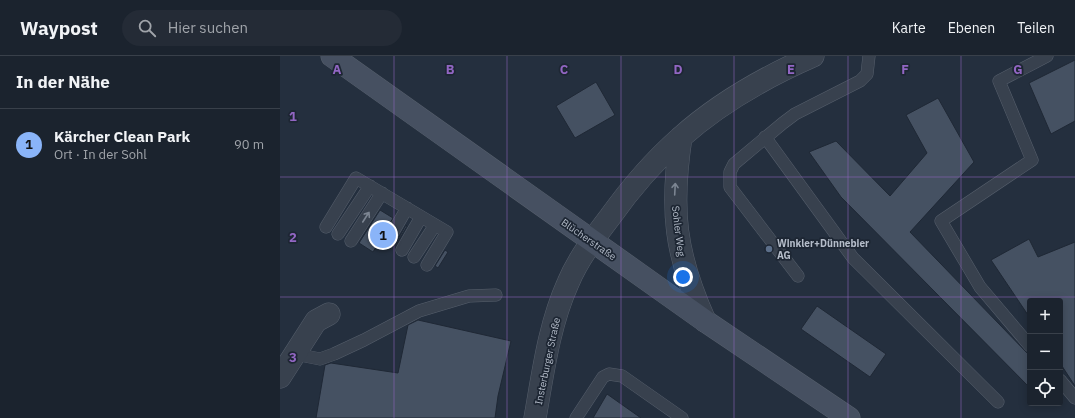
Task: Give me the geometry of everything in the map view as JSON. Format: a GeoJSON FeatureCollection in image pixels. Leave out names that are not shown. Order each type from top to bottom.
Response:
{"type":"FeatureCollection","features":[{"type":"Feature","properties":{"kind":"street","name":"Blücherstraße"},"geometry":{"type":"LineString","coordinates":[[332,56],[705,321],[849,418]]}},
{"type":"Feature","properties":{"kind":"street"},"geometry":{"type":"LineString","coordinates":[[592,241],[629,192],[665,152],[680,138],[725,104],[775,74],[813,56]]}},
{"type":"Feature","properties":{"kind":"street","name":"Sohler Weg"},"geometry":{"type":"LineString","coordinates":[[680,138],[675,194],[676,226],[686,275],[694,298],[705,321]]}},
{"type":"Feature","properties":{"kind":"street","name":"Insterburger Straße"},"geometry":{"type":"LineString","coordinates":[[535,418],[546,355],[556,316],[576,265],[592,241]]}},
{"type":"Feature","properties":{"kind":"street"},"geometry":{"type":"LineString","coordinates":[[280,377],[316,321],[329,314]]}},
{"type":"Feature","properties":{"kind":"lane"},"geometry":{"type":"LineString","coordinates":[[798,276],[730,187],[730,172],[734,164],[765,137],[795,114],[860,81],[867,74],[869,56]]}},
{"type":"Feature","properties":{"kind":"lane"},"geometry":{"type":"LineString","coordinates":[[1027,342],[980,287],[941,221],[1032,160],[999,81],[1047,56]]}},
{"type":"Feature","properties":{"kind":"lane"},"geometry":{"type":"LineString","coordinates":[[765,137],[853,258],[998,402]]}},
{"type":"Feature","properties":{"kind":"lane"},"geometry":{"type":"LineString","coordinates":[[326,227],[356,178],[447,232],[427,265]]}},
{"type":"Feature","properties":{"kind":"lane"},"geometry":{"type":"LineString","coordinates":[[338,234],[370,186]]}},
{"type":"Feature","properties":{"kind":"lane"},"geometry":{"type":"LineString","coordinates":[[351,241],[382,193]]}},
{"type":"Feature","properties":{"kind":"lane"},"geometry":{"type":"LineString","coordinates":[[388,241],[407,208]]}},
{"type":"Feature","properties":{"kind":"lane"},"geometry":{"type":"LineString","coordinates":[[402,250],[421,217]]}},
{"type":"Feature","properties":{"kind":"lane"},"geometry":{"type":"LineString","coordinates":[[414,257],[435,225]]}},
{"type":"Feature","properties":{"kind":"lane"},"geometry":{"type":"LineString","coordinates":[[295,354],[320,358],[334,354],[419,311],[469,296],[496,295]]}},
{"type":"Feature","properties":{"kind":"lane"},"geometry":{"type":"LineString","coordinates":[[576,418],[603,377],[609,374],[622,376],[682,418]]}},
{"type":"Feature","properties":{"kind":"lane"},"geometry":{"type":"LineString","coordinates":[[1063,384],[1075,398]]}},
{"type":"Feature","properties":{"kind":"building"},"geometry":{"type":"Polygon","coordinates":[[[1075,60],[1075,121],[1051,134],[1029,83],[1075,60]]]}},
{"type":"Feature","properties":{"kind":"building"},"geometry":{"type":"Polygon","coordinates":[[[596,82],[615,115],[575,138],[556,106],[596,82]]]}},
{"type":"Feature","properties":{"kind":"building"},"geometry":{"type":"Polygon","coordinates":[[[938,98],[974,162],[910,232],[1027,353],[1027,385],[841,197],[809,152],[836,141],[890,196],[927,153],[906,115],[938,98]]]}},
{"type":"Feature","properties":{"kind":"building"},"geometry":{"type":"Polygon","coordinates":[[[380,210],[393,218],[373,252],[359,243],[380,210]]]}},
{"type":"Feature","properties":{"kind":"building"},"geometry":{"type":"Polygon","coordinates":[[[406,225],[407,226],[396,243],[406,225]]]}},
{"type":"Feature","properties":{"kind":"building"},"geometry":{"type":"Polygon","coordinates":[[[1029,239],[1038,257],[1075,242],[1075,386],[1063,368],[1063,298],[1027,298],[1027,314],[991,260],[1029,239]]]}},
{"type":"Feature","properties":{"kind":"building"},"geometry":{"type":"Polygon","coordinates":[[[445,250],[448,252],[438,268],[435,266],[445,250]]]}},
{"type":"Feature","properties":{"kind":"building"},"geometry":{"type":"Polygon","coordinates":[[[817,306],[886,354],[870,377],[801,329],[817,306]]]}},
{"type":"Feature","properties":{"kind":"building"},"geometry":{"type":"Polygon","coordinates":[[[418,320],[511,341],[498,396],[495,418],[316,418],[325,365],[331,363],[398,373],[408,325],[418,320]]]}},
{"type":"Feature","properties":{"kind":"building"},"geometry":{"type":"Polygon","coordinates":[[[607,394],[641,418],[593,418],[607,394]]]}},
{"type":"Feature","properties":{"kind":"place","name":"Kärcher Clean Park"},"geometry":{"type":"Point","coordinates":[383,235]}},
{"type":"Feature","properties":{"kind":"place","name":"Winkler+Dünnebier AG"},"geometry":{"type":"Point","coordinates":[769,249]}}]}
